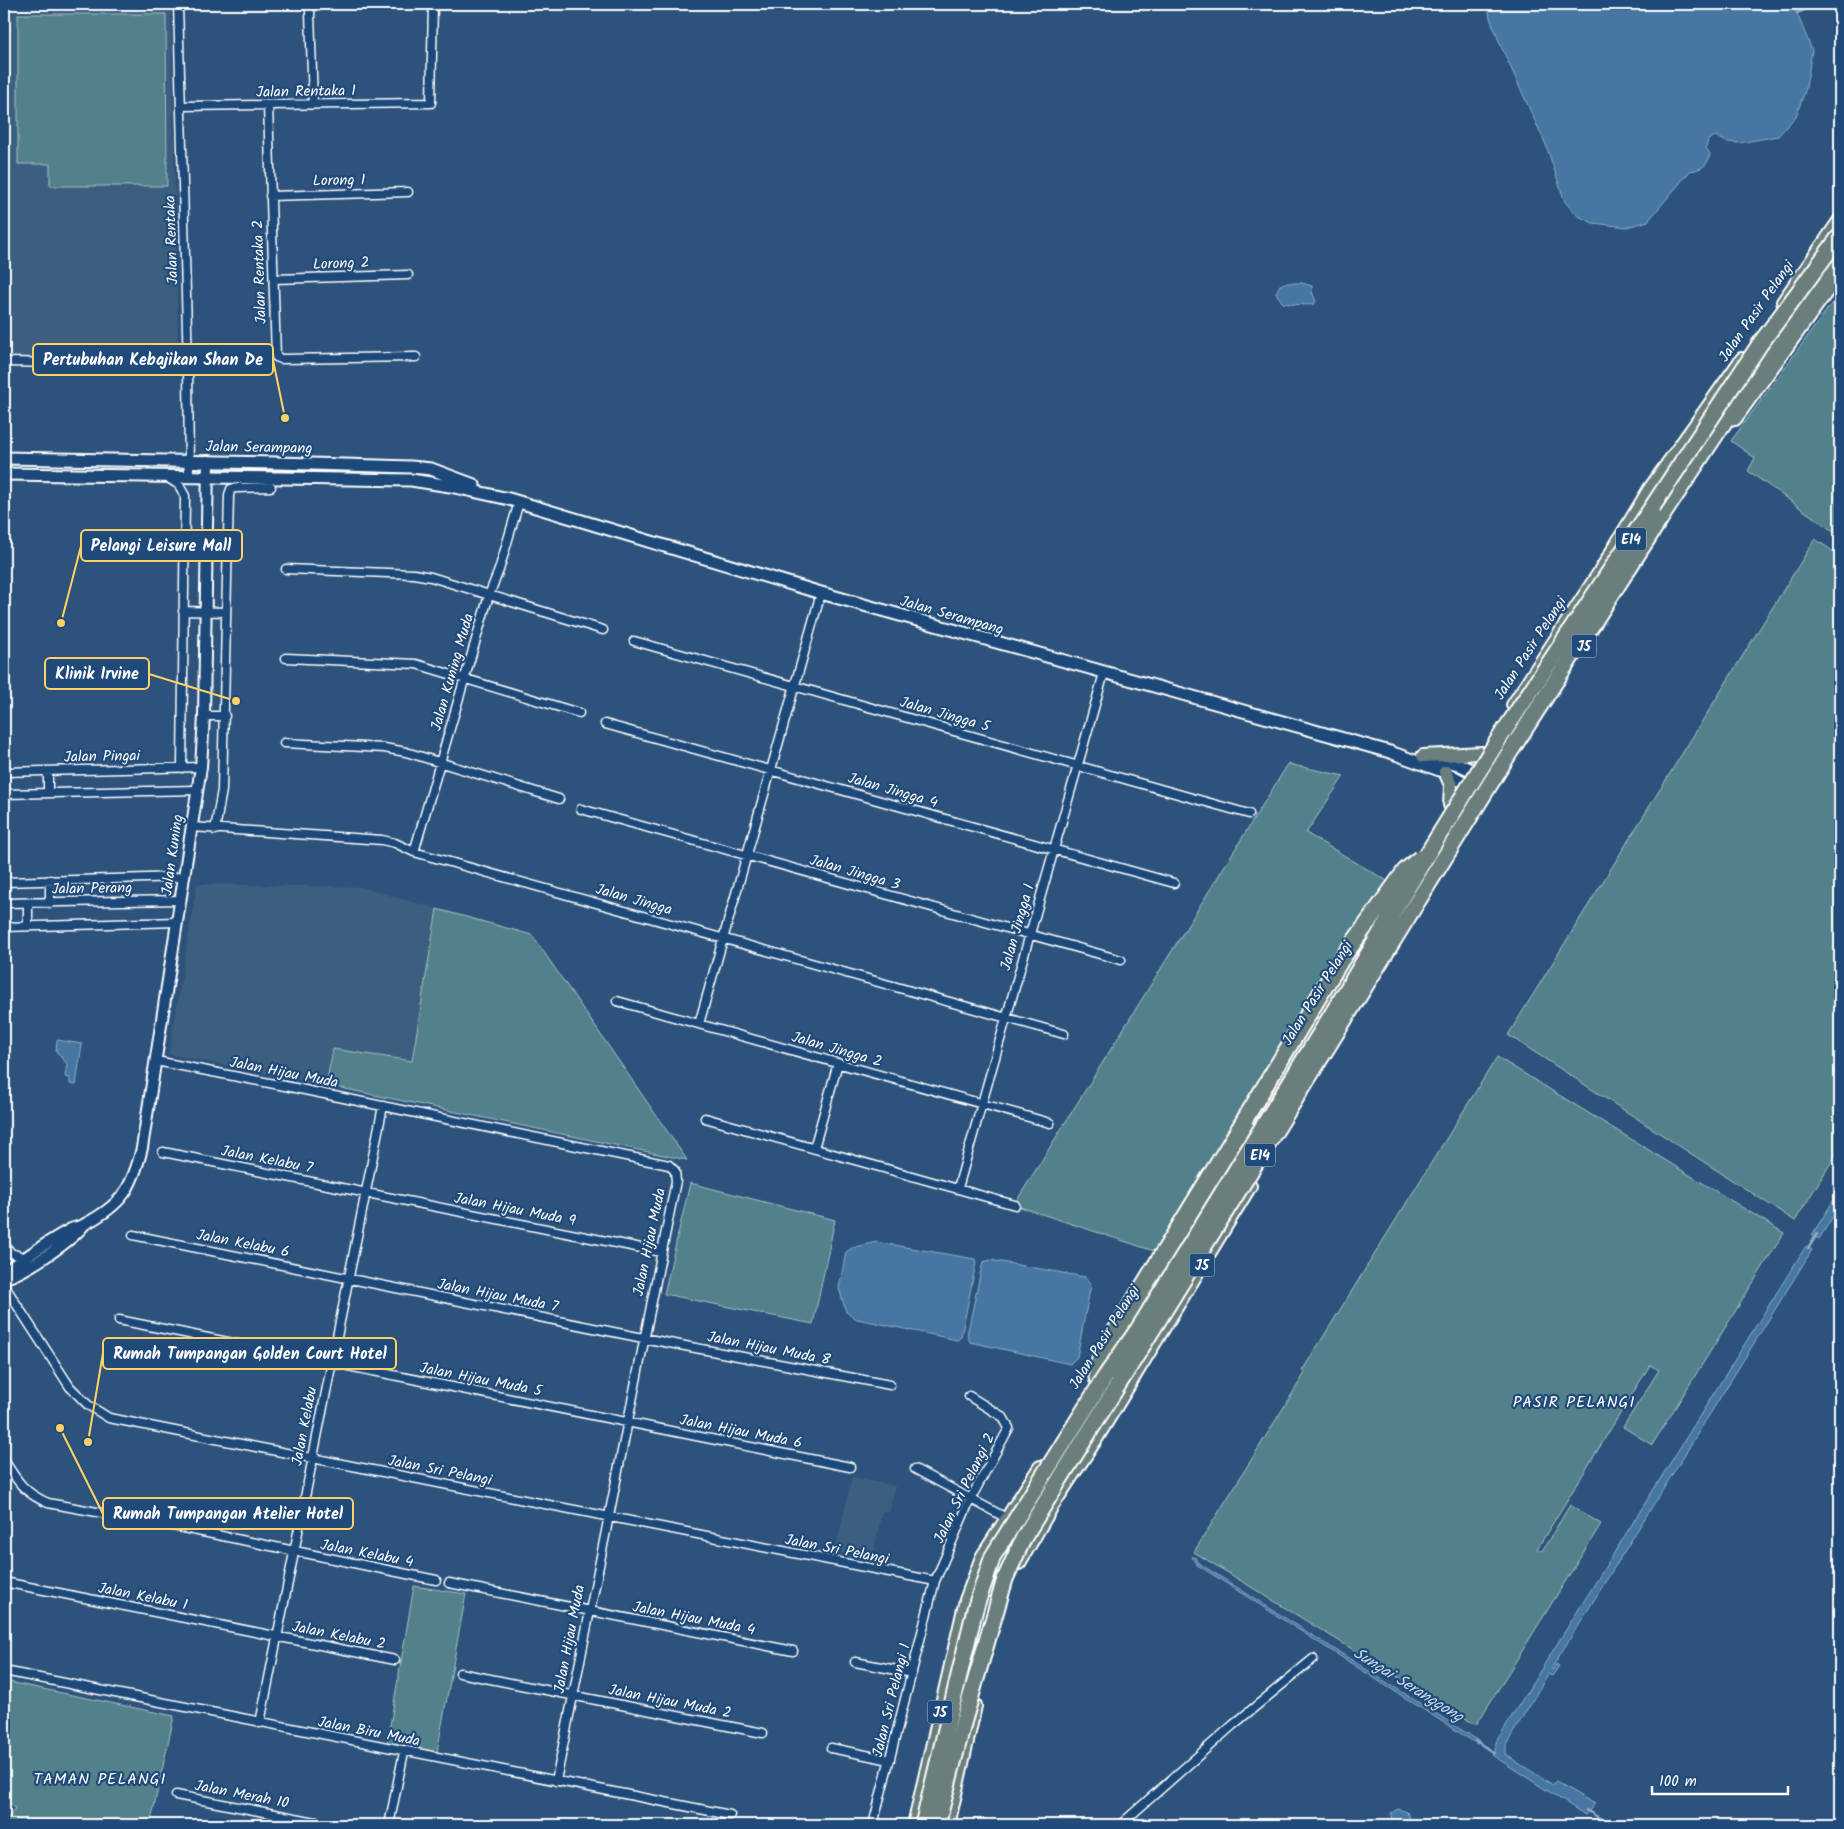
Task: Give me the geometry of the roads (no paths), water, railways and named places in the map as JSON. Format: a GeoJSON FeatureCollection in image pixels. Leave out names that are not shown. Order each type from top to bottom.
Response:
{"type":"FeatureCollection","features":[{"type":"Feature","properties":{"kind":"highway","name":"E14"},"geometry":{"type":"LineString","coordinates":[[923,1825],[975,1610],[993,1556],[1105,1377],[1144,1319],[1495,745],[1754,352],[1840,236]]}},
{"type":"Feature","properties":{"kind":"highway","name":"E14"},"geometry":{"type":"LineString","coordinates":[[937,1825],[964,1720],[1005,1579],[1024,1537],[1382,956],[1592,623],[1755,375],[1840,260]]}},
{"type":"Feature","properties":{"kind":"highway"},"geometry":{"type":"LineString","coordinates":[[1097,1378],[1097,1368],[1102,1353],[1341,960],[1405,871],[1431,848]]}},
{"type":"Feature","properties":{"kind":"main road","name":"Jalan Pasir Pelangi"},"geometry":{"type":"LineString","coordinates":[[914,1825],[966,1600],[982,1557],[1082,1403],[1482,753],[1600,570],[1649,490],[1840,220]]}},
{"type":"Feature","properties":{"kind":"main road","name":"J5"},"geometry":{"type":"LineString","coordinates":[[948,1825],[975,1705],[1004,1598],[1035,1534],[1096,1439],[1439,879],[1494,781],[1705,462],[1782,351],[1840,273]]}},
{"type":"Feature","properties":{"kind":"main road","name":"Jalan Serampang"},"geometry":{"type":"LineString","coordinates":[[4,458],[355,464],[431,469],[514,500],[821,593],[1390,752],[1445,772],[1486,794]]}},
{"type":"Feature","properties":{"kind":"main road","name":"Jalan Serampang"},"geometry":{"type":"LineString","coordinates":[[4,474],[411,480],[450,486],[514,500]]}},
{"type":"Feature","properties":{"kind":"main road","name":"Jalan Serampang"},"geometry":{"type":"LineString","coordinates":[[1390,752],[1446,760],[1494,781]]}},
{"type":"Feature","properties":{"kind":"main road"},"geometry":{"type":"LineString","coordinates":[[1423,756],[1482,753]]}},
{"type":"Feature","properties":{"kind":"main road"},"geometry":{"type":"LineString","coordinates":[[1445,772],[1452,784],[1450,805]]}},
{"type":"Feature","properties":{"kind":"street","name":"Jalan Rentaka"},"geometry":{"type":"LineString","coordinates":[[178,4],[188,365],[189,476]]}},
{"type":"Feature","properties":{"kind":"street","name":"Jalan Rentaka 1"},"geometry":{"type":"LineString","coordinates":[[181,106],[431,103],[433,4]]}},
{"type":"Feature","properties":{"kind":"street"},"geometry":{"type":"LineString","coordinates":[[310,12],[313,104]]}},
{"type":"Feature","properties":{"kind":"street","name":"Jalan Rentaka 2"},"geometry":{"type":"LineString","coordinates":[[268,105],[276,357],[281,359],[416,357]]}},
{"type":"Feature","properties":{"kind":"street","name":"Lorong 1"},"geometry":{"type":"LineString","coordinates":[[270,196],[408,192]]}},
{"type":"Feature","properties":{"kind":"street","name":"Lorong 2"},"geometry":{"type":"LineString","coordinates":[[274,279],[408,275]]}},
{"type":"Feature","properties":{"kind":"street"},"geometry":{"type":"LineString","coordinates":[[4,362],[188,365]]}},
{"type":"Feature","properties":{"kind":"street","name":"Jalan Kuning"},"geometry":{"type":"LineString","coordinates":[[83,1226],[76,1234],[45,1256],[13,1276],[4,1276],[8,1268],[71,1229],[83,1226],[113,1208],[130,1186],[137,1170],[156,1061],[201,767],[204,716],[208,462]]}},
{"type":"Feature","properties":{"kind":"street"},"geometry":{"type":"LineString","coordinates":[[164,475],[179,485],[185,496],[182,768]]}},
{"type":"Feature","properties":{"kind":"street"},"geometry":{"type":"LineString","coordinates":[[215,830],[222,790],[229,495],[231,489],[236,488],[271,487]]}},
{"type":"Feature","properties":{"kind":"street","name":"Jalan Kuning Muda"},"geometry":{"type":"LineString","coordinates":[[414,852],[489,595],[514,500]]}},
{"type":"Feature","properties":{"kind":"street"},"geometry":{"type":"LineString","coordinates":[[286,569],[414,574],[432,577],[602,630]]}},
{"type":"Feature","properties":{"kind":"street"},"geometry":{"type":"LineString","coordinates":[[699,1024],[821,593]]}},
{"type":"Feature","properties":{"kind":"street"},"geometry":{"type":"LineString","coordinates":[[183,611],[226,612]]}},
{"type":"Feature","properties":{"kind":"street","name":"Jalan Jingga 5"},"geometry":{"type":"LineString","coordinates":[[634,641],[1249,814]]}},
{"type":"Feature","properties":{"kind":"street"},"geometry":{"type":"LineString","coordinates":[[286,658],[416,664],[464,680],[579,713]]}},
{"type":"Feature","properties":{"kind":"street","name":"Jalan Jingga 1"},"geometry":{"type":"LineString","coordinates":[[958,1188],[1104,673]]}},
{"type":"Feature","properties":{"kind":"street"},"geometry":{"type":"LineString","coordinates":[[204,716],[224,716]]}},
{"type":"Feature","properties":{"kind":"street","name":"Jalan Jingga 4"},"geometry":{"type":"LineString","coordinates":[[605,724],[1174,883]]}},
{"type":"Feature","properties":{"kind":"street"},"geometry":{"type":"LineString","coordinates":[[284,743],[384,748],[406,752],[559,799]]}},
{"type":"Feature","properties":{"kind":"street","name":"Jalan Pingai"},"geometry":{"type":"LineString","coordinates":[[4,772],[201,767]]}},
{"type":"Feature","properties":{"kind":"street"},"geometry":{"type":"LineString","coordinates":[[48,771],[48,793]]}},
{"type":"Feature","properties":{"kind":"street"},"geometry":{"type":"LineString","coordinates":[[4,794],[197,790]]}},
{"type":"Feature","properties":{"kind":"street","name":"Jalan Jingga 3"},"geometry":{"type":"LineString","coordinates":[[581,809],[1121,960]]}},
{"type":"Feature","properties":{"kind":"street","name":"Jalan Jingga"},"geometry":{"type":"LineString","coordinates":[[192,827],[382,840],[395,843],[414,852],[1064,1034]]}},
{"type":"Feature","properties":{"kind":"street"},"geometry":{"type":"LineString","coordinates":[[4,882],[184,877]]}},
{"type":"Feature","properties":{"kind":"street"},"geometry":{"type":"LineString","coordinates":[[50,880],[50,903]]}},
{"type":"Feature","properties":{"kind":"street","name":"Jalan Perang"},"geometry":{"type":"LineString","coordinates":[[4,903],[181,900]]}},
{"type":"Feature","properties":{"kind":"street"},"geometry":{"type":"LineString","coordinates":[[28,903],[28,926]]}},
{"type":"Feature","properties":{"kind":"street"},"geometry":{"type":"LineString","coordinates":[[4,927],[178,922]]}},
{"type":"Feature","properties":{"kind":"street","name":"Jalan Jingga 2"},"geometry":{"type":"LineString","coordinates":[[617,1001],[1050,1123]]}},
{"type":"Feature","properties":{"kind":"street","name":"Jalan Hijau Muda"},"geometry":{"type":"LineString","coordinates":[[156,1061],[670,1164],[675,1171],[676,1181],[660,1252],[556,1781]]}},
{"type":"Feature","properties":{"kind":"street"},"geometry":{"type":"LineString","coordinates":[[814,1148],[838,1063]]}},
{"type":"Feature","properties":{"kind":"street","name":"Jalan Kelabu"},"geometry":{"type":"LineString","coordinates":[[260,1723],[382,1106]]}},
{"type":"Feature","properties":{"kind":"street"},"geometry":{"type":"LineString","coordinates":[[705,1118],[1015,1205]]}},
{"type":"Feature","properties":{"kind":"street","name":"Jalan Kelabu 7"},"geometry":{"type":"LineString","coordinates":[[163,1152],[365,1193]]}},
{"type":"Feature","properties":{"kind":"street","name":"Jalan Hijau Muda 9"},"geometry":{"type":"LineString","coordinates":[[365,1193],[660,1252]]}},
{"type":"Feature","properties":{"kind":"street","name":"Jalan Kelabu 6"},"geometry":{"type":"LineString","coordinates":[[133,1235],[348,1278]]}},
{"type":"Feature","properties":{"kind":"street"},"geometry":{"type":"LineString","coordinates":[[4,1244],[11,1253],[26,1258]]}},
{"type":"Feature","properties":{"kind":"street","name":"Jalan Hijau Muda 7"},"geometry":{"type":"LineString","coordinates":[[348,1278],[644,1338]]}},
{"type":"Feature","properties":{"kind":"street","name":"Jalan Sri Pelangi"},"geometry":{"type":"LineString","coordinates":[[4,1285],[70,1387],[88,1405],[109,1418],[935,1581]]}},
{"type":"Feature","properties":{"kind":"street","name":"Jalan Hijau Muda 5"},"geometry":{"type":"LineString","coordinates":[[119,1320],[627,1423]]}},
{"type":"Feature","properties":{"kind":"street","name":"Jalan Hijau Muda 8"},"geometry":{"type":"LineString","coordinates":[[644,1338],[890,1385]]}},
{"type":"Feature","properties":{"kind":"street","name":"Jalan Sri Pelangi 2"},"geometry":{"type":"LineString","coordinates":[[935,1581],[970,1500],[1009,1428],[1003,1418],[969,1396]]}},
{"type":"Feature","properties":{"kind":"street","name":"Jalan Hijau Muda 6"},"geometry":{"type":"LineString","coordinates":[[627,1423],[850,1467]]}},
{"type":"Feature","properties":{"kind":"street","name":"Jalan Kelabu 4"},"geometry":{"type":"LineString","coordinates":[[4,1460],[19,1484],[29,1494],[48,1503],[178,1527],[436,1580]]}},
{"type":"Feature","properties":{"kind":"street"},"geometry":{"type":"LineString","coordinates":[[915,1468],[970,1500],[1035,1534]]}},
{"type":"Feature","properties":{"kind":"street","name":"Jalan Sri Pelangi 1"},"geometry":{"type":"LineString","coordinates":[[873,1825],[935,1581]]}},
{"type":"Feature","properties":{"kind":"street","name":"Jalan Kelabu 1"},"geometry":{"type":"LineString","coordinates":[[4,1582],[277,1637]]}},
{"type":"Feature","properties":{"kind":"street","name":"Jalan Hijau Muda 4"},"geometry":{"type":"LineString","coordinates":[[449,1583],[793,1651]]}},
{"type":"Feature","properties":{"kind":"street","name":"Jalan Kelabu 2"},"geometry":{"type":"LineString","coordinates":[[277,1637],[395,1660]]}},
{"type":"Feature","properties":{"kind":"street"},"geometry":{"type":"LineString","coordinates":[[1120,1825],[1233,1725],[1313,1660]]}},
{"type":"Feature","properties":{"kind":"street"},"geometry":{"type":"LineString","coordinates":[[855,1662],[912,1673]]}},
{"type":"Feature","properties":{"kind":"street","name":"Jalan Biru Muda"},"geometry":{"type":"LineString","coordinates":[[4,1671],[404,1752],[730,1815]]}},
{"type":"Feature","properties":{"kind":"street","name":"Jalan Hijau Muda 2"},"geometry":{"type":"LineString","coordinates":[[460,1673],[763,1733]]}},
{"type":"Feature","properties":{"kind":"street"},"geometry":{"type":"LineString","coordinates":[[831,1748],[890,1760]]}},
{"type":"Feature","properties":{"kind":"street"},"geometry":{"type":"LineString","coordinates":[[389,1825],[404,1752]]}},
{"type":"Feature","properties":{"kind":"street","name":"Jalan Merah 10"},"geometry":{"type":"LineString","coordinates":[[176,1795],[331,1825]]}},
{"type":"Feature","properties":{"kind":"waterway"},"geometry":{"type":"LineString","coordinates":[[1797,13],[1818,4]]}},
{"type":"Feature","properties":{"kind":"waterway"},"geometry":{"type":"LineString","coordinates":[[1808,1249],[1817,1234]]}},
{"type":"Feature","properties":{"kind":"waterway","name":"Sungai Seranggong"},"geometry":{"type":"LineString","coordinates":[[1476,1741],[1494,1753]]}},
{"type":"Feature","properties":{"kind":"waterway","name":"Sungai Seranggong"},"geometry":{"type":"LineString","coordinates":[[1586,1810],[1611,1825]]}},
{"type":"Feature","properties":{"kind":"place","name":"Pertubuhan Kebajikan Shan De"},"geometry":{"type":"Point","coordinates":[285,418]}},
{"type":"Feature","properties":{"kind":"place","name":"Pelangi Leisure Mall"},"geometry":{"type":"Point","coordinates":[61,623]}},
{"type":"Feature","properties":{"kind":"place","name":"Klinik Irvine"},"geometry":{"type":"Point","coordinates":[236,701]}},
{"type":"Feature","properties":{"kind":"place","name":"Rumah Tumpangan Atelier Hotel"},"geometry":{"type":"Point","coordinates":[60,1428]}},
{"type":"Feature","properties":{"kind":"place","name":"Rumah Tumpangan Golden Court Hotel"},"geometry":{"type":"Point","coordinates":[88,1442]}},
{"type":"Feature","properties":{"kind":"district","name":"PASIR PELANGI"},"geometry":{"type":"Point","coordinates":[1574,1401]}},
{"type":"Feature","properties":{"kind":"district","name":"TAMAN PELANGI"},"geometry":{"type":"Point","coordinates":[100,1778]}}]}
